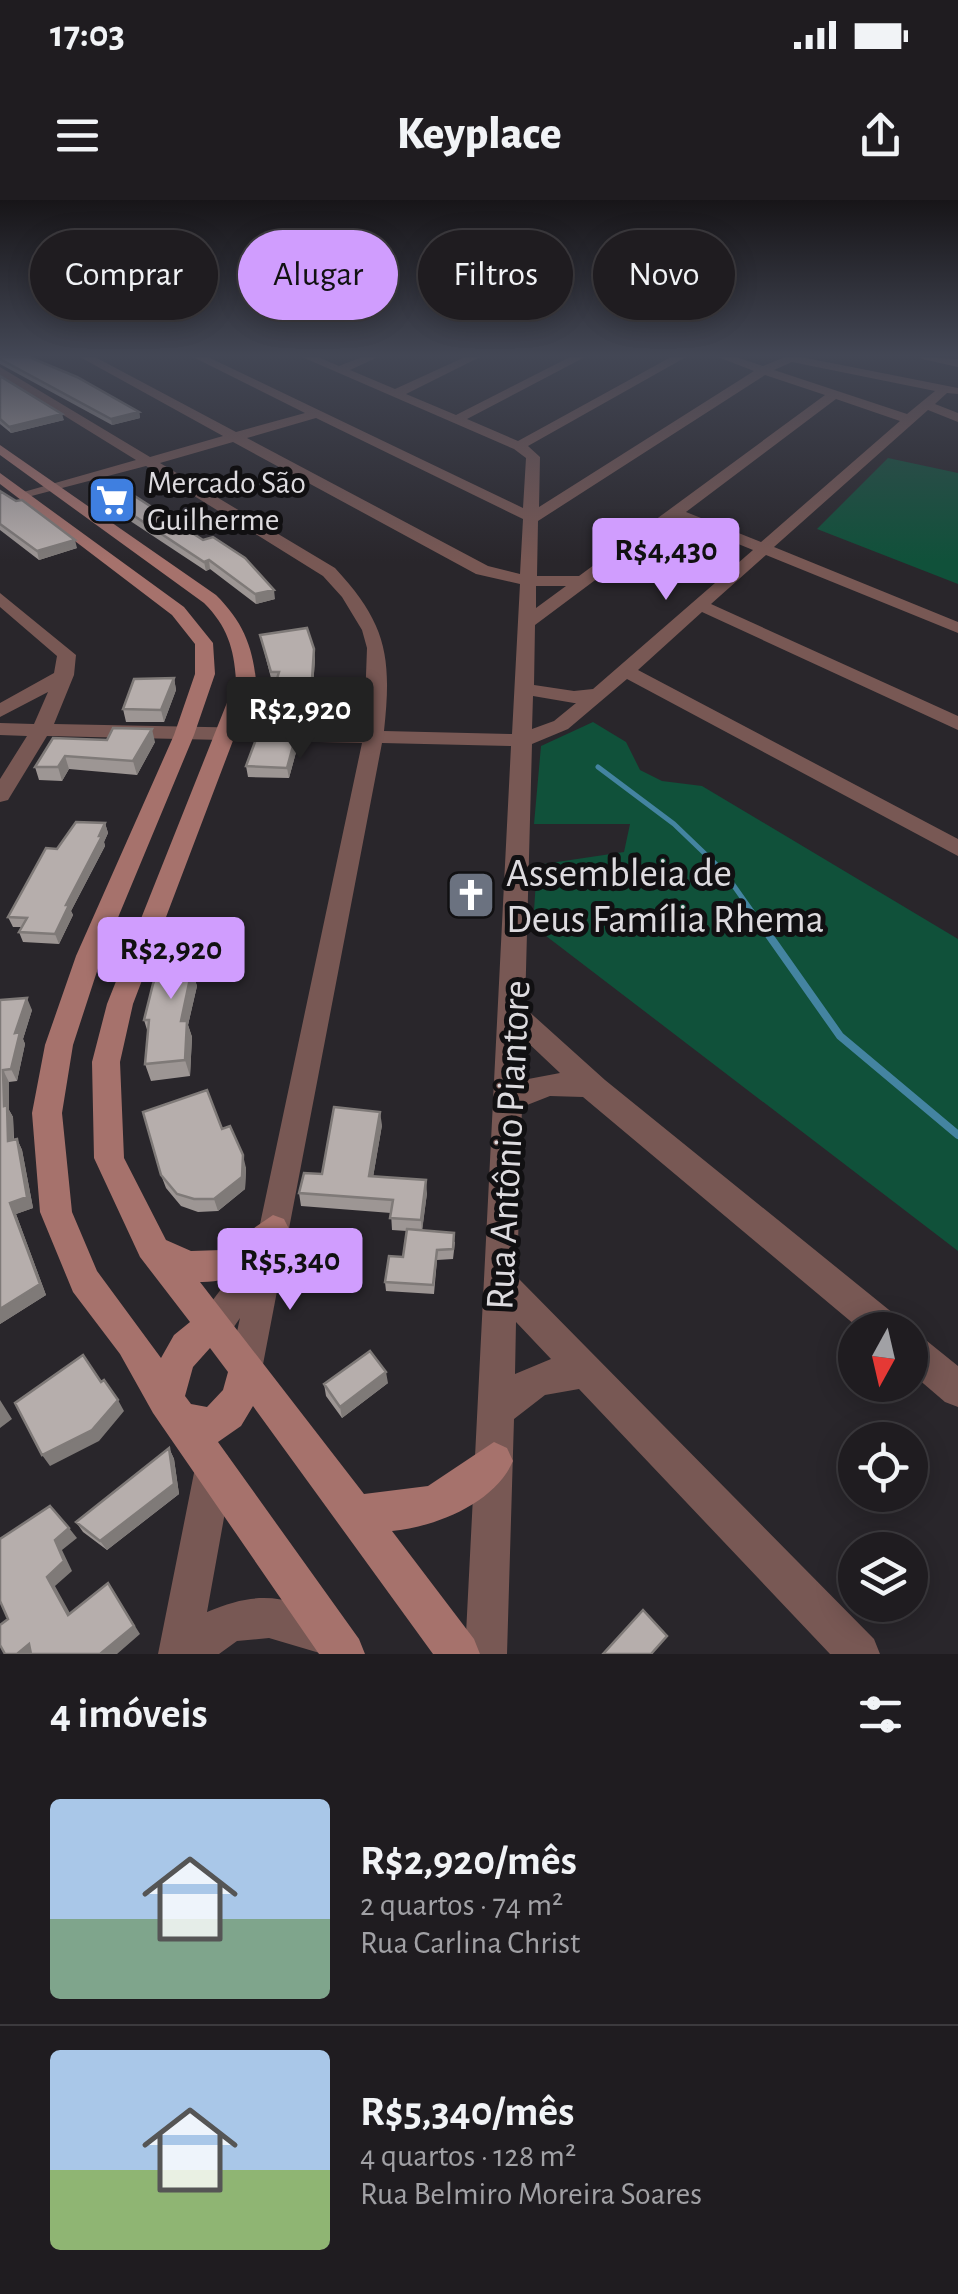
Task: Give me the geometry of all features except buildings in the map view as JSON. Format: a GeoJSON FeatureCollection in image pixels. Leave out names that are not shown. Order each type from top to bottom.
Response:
{"type":"FeatureCollection","features":[{"type":"Feature","properties":{"kind":"main road"},"geometry":{"type":"LineString","coordinates":[[1,451],[210,600],[228,616],[243,648],[246,680],[227,736],[120,1004],[106,1062],[109,1158],[152,1247],[459,1654]]}},
{"type":"Feature","properties":{"kind":"main road"},"geometry":{"type":"LineString","coordinates":[[0,477],[178,611],[204,643],[205,674],[184,735],[89,956],[59,1045],[47,1113],[56,1212],[84,1280],[132,1342],[174,1410],[338,1646]]}},
{"type":"Feature","properties":{"kind":"main road"},"geometry":{"type":"LineString","coordinates":[[152,1247],[178,1265],[208,1269],[238,1260],[271,1238]]}},
{"type":"Feature","properties":{"kind":"main road"},"geometry":{"type":"LineString","coordinates":[[174,1410],[172,1366],[189,1340],[214,1325]]}},
{"type":"Feature","properties":{"kind":"main road"},"geometry":{"type":"LineString","coordinates":[[174,1410],[212,1426],[238,1404],[247,1368]]}},
{"type":"Feature","properties":{"kind":"main road"},"geometry":{"type":"LineString","coordinates":[[353,1514],[414,1511],[452,1497],[494,1461]]}},
{"type":"Feature","properties":{"kind":"street"},"geometry":{"type":"LineString","coordinates":[[86,425],[329,572],[349,592],[377,640],[381,670],[373,738],[247,1368]]}},
{"type":"Feature","properties":{"kind":"street"},"geometry":{"type":"LineString","coordinates":[[212,425],[482,570],[528,616],[588,578],[793,425]]}},
{"type":"Feature","properties":{"kind":"street"},"geometry":{"type":"LineString","coordinates":[[25,496],[278,425]]}},
{"type":"Feature","properties":{"kind":"street"},"geometry":{"type":"LineString","coordinates":[[340,425],[492,496]]}},
{"type":"Feature","properties":{"kind":"street"},"geometry":{"type":"LineString","coordinates":[[463,425],[535,476],[572,493],[676,425]]}},
{"type":"Feature","properties":{"kind":"street"},"geometry":{"type":"LineString","coordinates":[[492,496],[535,476],[597,425]]}},
{"type":"Feature","properties":{"kind":"street"},"geometry":{"type":"LineString","coordinates":[[0,729],[522,740],[561,725],[599,694],[906,425]]}},
{"type":"Feature","properties":{"kind":"street"},"geometry":{"type":"LineString","coordinates":[[492,496],[535,476],[587,482]]}},
{"type":"Feature","properties":{"kind":"street","name":"Rua Antônio Piantore"},"geometry":{"type":"LineString","coordinates":[[486,1654],[535,476]]}},
{"type":"Feature","properties":{"kind":"street"},"geometry":{"type":"LineString","coordinates":[[674,512],[958,628]]}},
{"type":"Feature","properties":{"kind":"street"},"geometry":{"type":"LineString","coordinates":[[482,570],[530,568],[588,578]]}},
{"type":"Feature","properties":{"kind":"street"},"geometry":{"type":"LineString","coordinates":[[0,598],[67,655],[64,675],[43,730],[0,794]]}},
{"type":"Feature","properties":{"kind":"street"},"geometry":{"type":"LineString","coordinates":[[700,605],[958,724]]}},
{"type":"Feature","properties":{"kind":"street"},"geometry":{"type":"LineString","coordinates":[[0,632],[26,620]]}},
{"type":"Feature","properties":{"kind":"street"},"geometry":{"type":"LineString","coordinates":[[626,671],[958,849]]}},
{"type":"Feature","properties":{"kind":"street"},"geometry":{"type":"LineString","coordinates":[[0,711],[64,675]]}},
{"type":"Feature","properties":{"kind":"street"},"geometry":{"type":"LineString","coordinates":[[525,689],[574,698],[599,694]]}},
{"type":"Feature","properties":{"kind":"street"},"geometry":{"type":"LineString","coordinates":[[514,1013],[596,1088],[865,1312]]}},
{"type":"Feature","properties":{"kind":"street"},"geometry":{"type":"LineString","coordinates":[[509,1100],[543,1084],[568,1082],[596,1088]]}},
{"type":"Feature","properties":{"kind":"street"},"geometry":{"type":"LineString","coordinates":[[214,1325],[271,1238]]}},
{"type":"Feature","properties":{"kind":"street"},"geometry":{"type":"LineString","coordinates":[[501,1283],[859,1654]]}},
{"type":"Feature","properties":{"kind":"street"},"geometry":{"type":"LineString","coordinates":[[928,1364],[958,1389]]}},
{"type":"Feature","properties":{"kind":"street"},"geometry":{"type":"LineString","coordinates":[[496,1410],[538,1380],[584,1371]]}},
{"type":"Feature","properties":{"kind":"street"},"geometry":{"type":"LineString","coordinates":[[179,1654],[214,1468]]}},
{"type":"Feature","properties":{"kind":"street"},"geometry":{"type":"LineString","coordinates":[[190,1654],[230,1620],[294,1619],[338,1646]]}},
{"type":"Feature","properties":{"kind":"green space"},"geometry":{"type":"Polygon","coordinates":[[[888,458],[958,473],[958,584],[817,529],[888,458]]]}},
{"type":"Feature","properties":{"kind":"green space"},"geometry":{"type":"Polygon","coordinates":[[[593,722],[626,742],[640,770],[662,781],[702,786],[958,939],[958,1251],[533,926],[537,865],[624,852],[630,824],[534,824],[541,746],[593,722]]]}},
{"type":"Feature","properties":{"kind":"waterway"},"geometry":{"type":"LineString","coordinates":[[598,767],[674,824],[724,872],[768,934]]}},
{"type":"Feature","properties":{"kind":"waterway"},"geometry":{"type":"LineString","coordinates":[[766,931],[840,1036],[958,1135]]}},
{"type":"Feature","properties":{"kind":"place","name":"Mercado São Guilherme"},"geometry":{"type":"Point","coordinates":[112,500]}},
{"type":"Feature","properties":{"kind":"place","name":"Assembleia de Deus Família Rhema"},"geometry":{"type":"Point","coordinates":[471,895]}}]}
